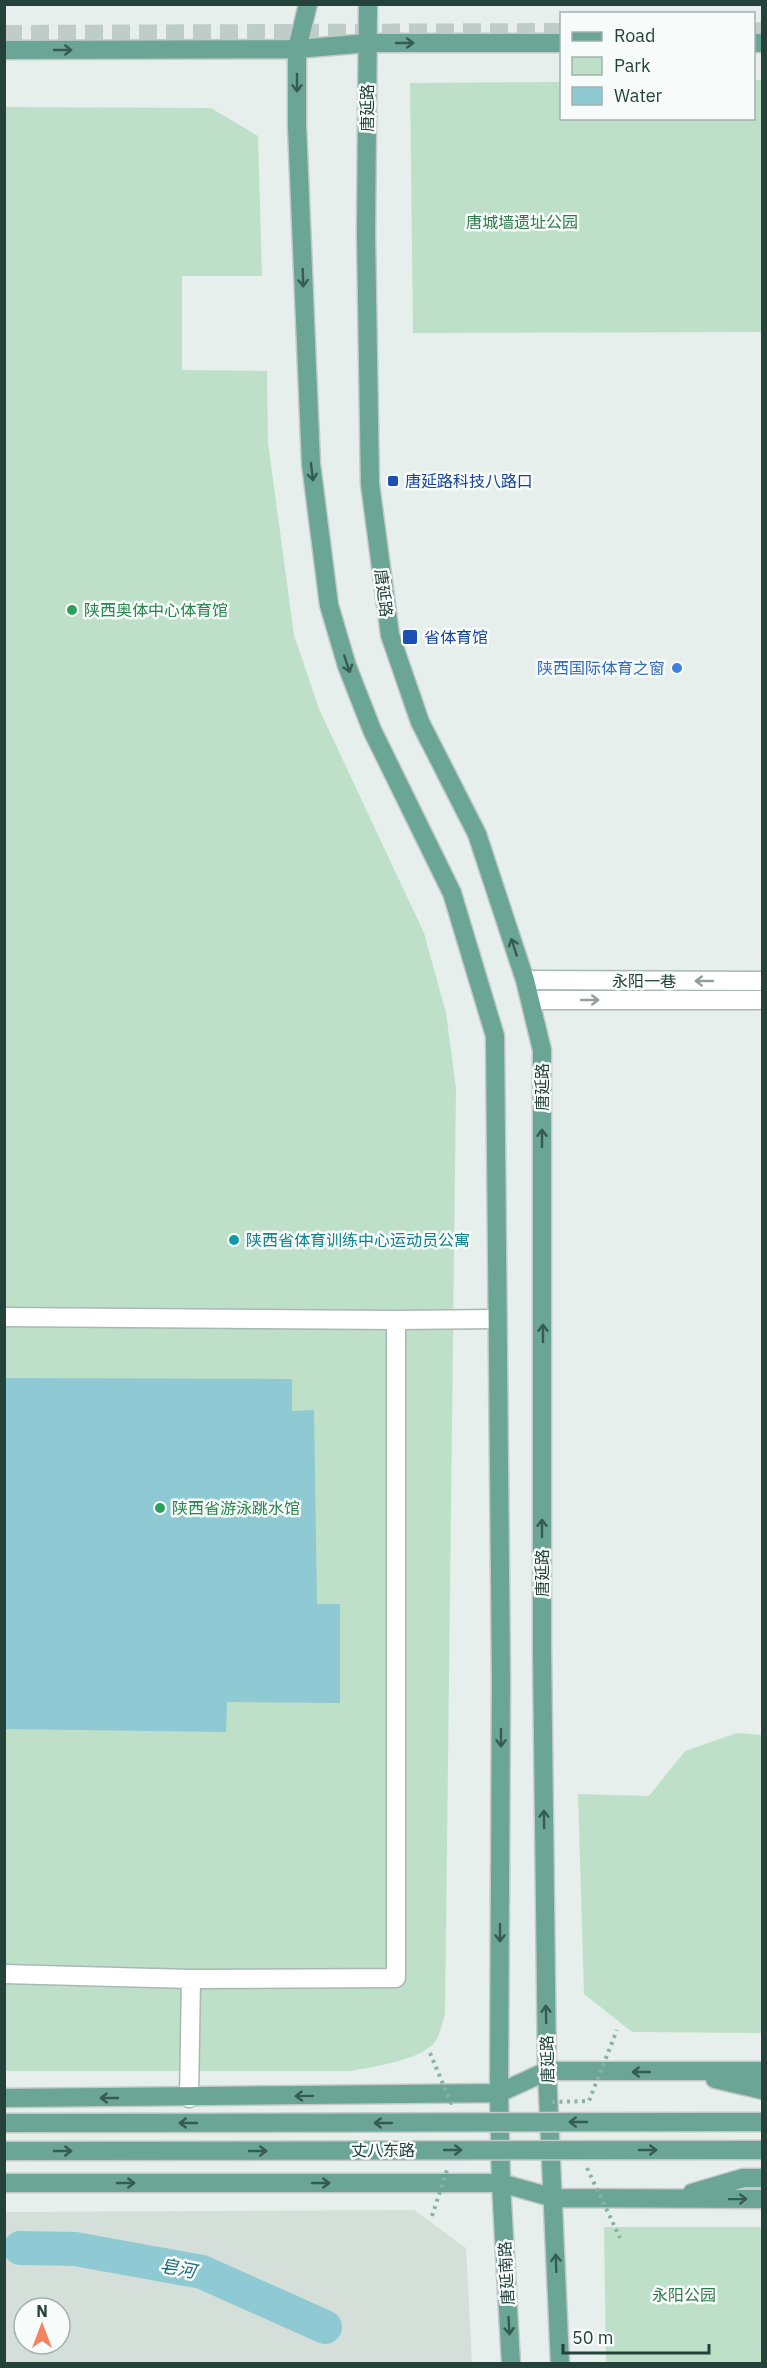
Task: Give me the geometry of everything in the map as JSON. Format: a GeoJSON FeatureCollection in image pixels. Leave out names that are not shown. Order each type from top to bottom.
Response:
{"type":"FeatureCollection","features":[{"type":"Feature","properties":{"kind":"main road"},"geometry":{"type":"LineString","coordinates":[[308,4],[297,49],[297,126],[310,464],[329,605],[347,666],[372,730],[452,894],[495,1036],[501,1680],[499,2093],[501,2184]]}},
{"type":"Feature","properties":{"kind":"main road","name":"唐延路"},"geometry":{"type":"LineString","coordinates":[[368,4],[366,232],[370,484],[390,634],[420,722],[477,834],[525,980],[542,1050],[542,1649],[547,2071],[554,2198]]}},
{"type":"Feature","properties":{"kind":"main road"},"geometry":{"type":"LineString","coordinates":[[4,50],[297,49],[368,43],[560,43]]}},
{"type":"Feature","properties":{"kind":"main road"},"geometry":{"type":"LineString","coordinates":[[4,2098],[189,2098],[499,2093],[547,2071],[762,2071]]}},
{"type":"Feature","properties":{"kind":"main road"},"geometry":{"type":"LineString","coordinates":[[686,2072],[762,2090]]}},
{"type":"Feature","properties":{"kind":"main road","name":"丈八东路"},"geometry":{"type":"LineString","coordinates":[[4,2123],[762,2122]]}},
{"type":"Feature","properties":{"kind":"main road","name":"丈八东路"},"geometry":{"type":"LineString","coordinates":[[4,2151],[762,2150]]}},
{"type":"Feature","properties":{"kind":"main road"},"geometry":{"type":"LineString","coordinates":[[668,2200],[743,2178],[762,2178]]}},
{"type":"Feature","properties":{"kind":"main road","name":"丈八东路"},"geometry":{"type":"LineString","coordinates":[[4,2183],[501,2184],[554,2198],[762,2199]]}},
{"type":"Feature","properties":{"kind":"main road","name":"唐延南路"},"geometry":{"type":"LineString","coordinates":[[501,2184],[511,2364]]}},
{"type":"Feature","properties":{"kind":"main road"},"geometry":{"type":"LineString","coordinates":[[554,2198],[560,2364]]}},
{"type":"Feature","properties":{"kind":"street","name":"永阳一巷"},"geometry":{"type":"LineString","coordinates":[[525,980],[762,981]]}},
{"type":"Feature","properties":{"kind":"street","name":"永阳一巷"},"geometry":{"type":"LineString","coordinates":[[531,1000],[762,1000]]}},
{"type":"Feature","properties":{"kind":"street"},"geometry":{"type":"LineString","coordinates":[[4,1317],[497,1319]]}},
{"type":"Feature","properties":{"kind":"street"},"geometry":{"type":"LineString","coordinates":[[4,1974],[191,1979],[396,1978],[396,1320]]}},
{"type":"Feature","properties":{"kind":"street"},"geometry":{"type":"LineString","coordinates":[[189,2098],[191,1979]]}},
{"type":"Feature","properties":{"kind":"path"},"geometry":{"type":"LineString","coordinates":[[543,2102],[589,2101],[617,2030]]}},
{"type":"Feature","properties":{"kind":"path"},"geometry":{"type":"LineString","coordinates":[[430,2053],[451,2103],[462,2103]]}},
{"type":"Feature","properties":{"kind":"path"},"geometry":{"type":"LineString","coordinates":[[432,2216],[448,2167],[460,2167]]}},
{"type":"Feature","properties":{"kind":"path"},"geometry":{"type":"LineString","coordinates":[[577,2168],[588,2168],[620,2238]]}},
{"type":"Feature","properties":{"kind":"shaded area"},"geometry":{"type":"Polygon","coordinates":[[[414,2210],[466,2248],[472,2363],[5,2363],[5,2212],[414,2210]]]}},
{"type":"Feature","properties":{"kind":"green space","name":"唐城墙遗址公园"},"geometry":{"type":"Polygon","coordinates":[[[755,80],[762,80],[762,332],[413,333],[410,83],[560,82],[560,120],[755,120],[755,80]]]}},
{"type":"Feature","properties":{"kind":"green space"},"geometry":{"type":"Polygon","coordinates":[[[5,107],[211,108],[258,136],[262,276],[182,276],[182,370],[267,371],[268,443],[294,635],[319,709],[424,933],[446,1013],[456,1088],[445,2015],[435,2042],[419,2054],[396,2062],[350,2071],[5,2071],[5,107]]]}},
{"type":"Feature","properties":{"kind":"green space"},"geometry":{"type":"Polygon","coordinates":[[[737,1733],[762,1735],[762,2033],[632,2032],[584,1994],[578,1794],[649,1796],[685,1751],[737,1733]]]}},
{"type":"Feature","properties":{"kind":"green space","name":"永阳公园"},"geometry":{"type":"Polygon","coordinates":[[[604,2227],[762,2227],[762,2363],[606,2363],[604,2227]]]}},
{"type":"Feature","properties":{"kind":"water","name":"陕西省游泳跳水馆"},"geometry":{"type":"Polygon","coordinates":[[[5,1378],[292,1379],[292,1411],[314,1410],[317,1604],[340,1604],[340,1703],[227,1702],[226,1732],[5,1729],[5,1378]]]}},
{"type":"Feature","properties":{"kind":"waterway","name":"皂河"},"geometry":{"type":"LineString","coordinates":[[20,2248],[75,2249],[202,2272],[325,2327]]}},
{"type":"Feature","properties":{"kind":"tunnel"},"geometry":{"type":"LineString","coordinates":[[755,32],[762,31]]}},
{"type":"Feature","properties":{"kind":"tunnel"},"geometry":{"type":"LineString","coordinates":[[4,34],[560,32]]}},
{"type":"Feature","properties":{"kind":"place","name":"唐延路科技八路口"},"geometry":{"type":"Point","coordinates":[393,481]}},
{"type":"Feature","properties":{"kind":"place","name":"陕西奥体中心体育馆"},"geometry":{"type":"Point","coordinates":[72,610]}},
{"type":"Feature","properties":{"kind":"place","name":"省体育馆"},"geometry":{"type":"Point","coordinates":[410,637]}},
{"type":"Feature","properties":{"kind":"place","name":"陕西国际体育之窗"},"geometry":{"type":"Point","coordinates":[677,668]}},
{"type":"Feature","properties":{"kind":"place","name":"陕西省体育训练中心运动员公寓"},"geometry":{"type":"Point","coordinates":[234,1240]}},
{"type":"Feature","properties":{"kind":"place","name":"陕西省游泳跳水馆"},"geometry":{"type":"Point","coordinates":[160,1508]}}]}
